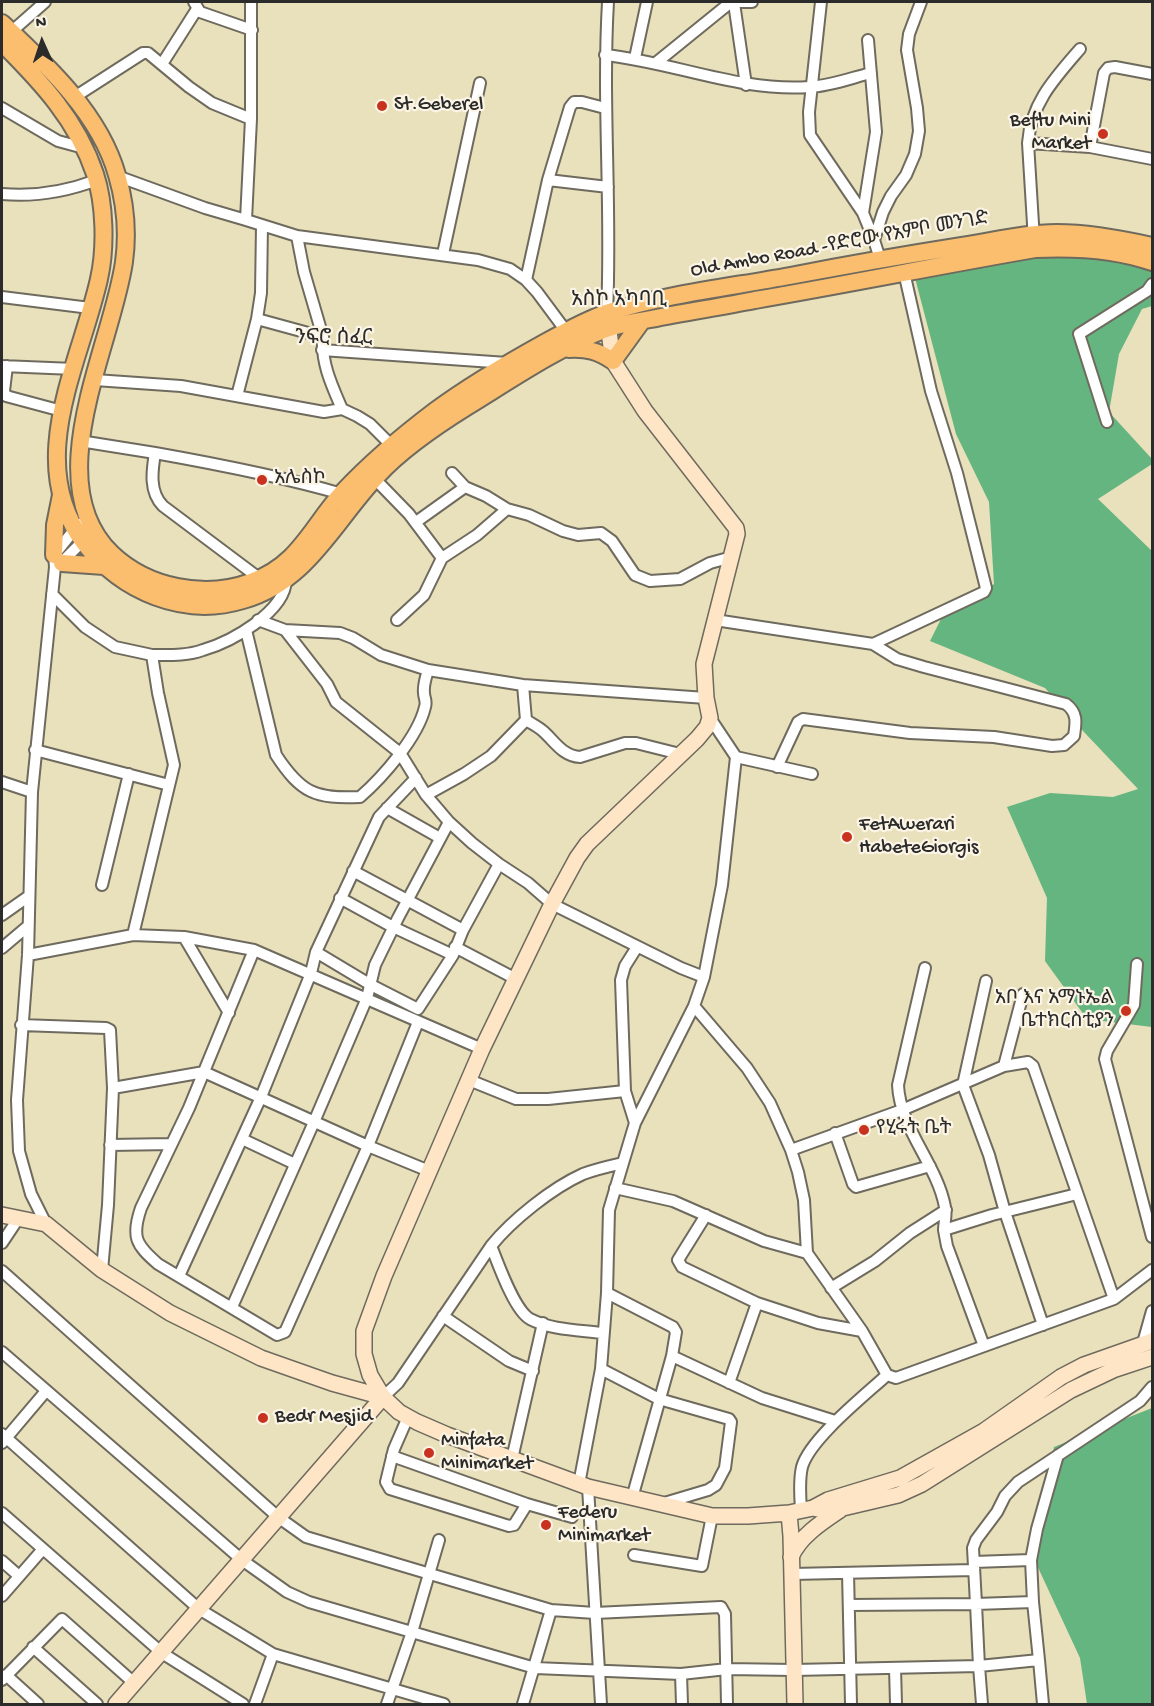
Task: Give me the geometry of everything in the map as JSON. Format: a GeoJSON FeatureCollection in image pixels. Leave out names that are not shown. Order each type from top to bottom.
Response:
{"type":"FeatureCollection","features":[{"type":"Feature","properties":{"kind":"main road"},"geometry":{"type":"LineString","coordinates":[[5,33],[73,98],[94,126],[112,160],[124,210],[125,254],[80,441],[84,528]]}},
{"type":"Feature","properties":{"kind":"main road","name":"Old Ambo Road -የድሮው የአምቦ መንገድ"},"geometry":{"type":"LineString","coordinates":[[5,33],[73,124],[97,180],[102,220],[99,278],[57,432],[57,475],[64,507],[119,560],[146,576],[175,587],[214,590],[234,587],[260,578],[289,561],[342,494],[391,445],[444,404],[507,363],[566,331],[607,321],[661,300],[880,259],[1035,242],[1058,248],[1109,251],[1152,262]]}},
{"type":"Feature","properties":{"kind":"main road","name":"Old Ambo Road -የድሮው የአምቦ መንገድ"},"geometry":{"type":"LineString","coordinates":[[84,528],[104,566],[125,582],[150,596],[191,604],[238,602],[258,595],[286,580],[307,561],[374,478],[396,457],[464,408],[607,321],[642,321],[904,272],[1072,233],[1100,235],[1152,246]]}},
{"type":"Feature","properties":{"kind":"main road"},"geometry":{"type":"LineString","coordinates":[[607,321],[613,361],[645,411],[735,528],[737,534],[704,664],[710,718],[707,727],[697,739],[587,844],[552,904],[482,1049],[384,1276],[364,1331],[364,1354],[370,1375],[383,1397],[408,1418],[447,1435],[584,1485],[632,1498],[712,1516],[748,1516],[801,1510],[830,1511],[898,1495],[922,1484],[1091,1380],[1152,1357]]}},
{"type":"Feature","properties":{"kind":"main road"},"geometry":{"type":"LineString","coordinates":[[613,361],[642,321]]}},
{"type":"Feature","properties":{"kind":"main road"},"geometry":{"type":"LineString","coordinates":[[562,349],[590,349],[613,361]]}},
{"type":"Feature","properties":{"kind":"main road"},"geometry":{"type":"LineString","coordinates":[[61,494],[55,525],[57,562],[104,566]]}},
{"type":"Feature","properties":{"kind":"main road"},"geometry":{"type":"LineString","coordinates":[[2,1215],[46,1224],[102,1270],[170,1313],[261,1358],[332,1383],[383,1397]]}},
{"type":"Feature","properties":{"kind":"main road"},"geometry":{"type":"LineString","coordinates":[[801,1510],[900,1478],[984,1431],[1061,1377],[1084,1365],[1148,1342]]}},
{"type":"Feature","properties":{"kind":"main road"},"geometry":{"type":"LineString","coordinates":[[117,1704],[383,1397]]}},
{"type":"Feature","properties":{"kind":"main road"},"geometry":{"type":"LineString","coordinates":[[1030,1397],[1040,1410]]}},
{"type":"Feature","properties":{"kind":"main road"},"geometry":{"type":"LineString","coordinates":[[791,1557],[795,1548],[822,1522],[841,1509]]}},
{"type":"Feature","properties":{"kind":"main road"},"geometry":{"type":"LineString","coordinates":[[795,1704],[791,1557],[801,1510]]}},
{"type":"Feature","properties":{"kind":"street"},"geometry":{"type":"LineString","coordinates":[[5,33],[45,2]]}},
{"type":"Feature","properties":{"kind":"street"},"geometry":{"type":"LineString","coordinates":[[246,220],[251,119],[251,2]]}},
{"type":"Feature","properties":{"kind":"street"},"geometry":{"type":"LineString","coordinates":[[607,321],[608,187],[605,55],[608,2]]}},
{"type":"Feature","properties":{"kind":"street"},"geometry":{"type":"LineString","coordinates":[[635,58],[647,2]]}},
{"type":"Feature","properties":{"kind":"street"},"geometry":{"type":"LineString","coordinates":[[657,62],[732,2],[752,2]]}},
{"type":"Feature","properties":{"kind":"street"},"geometry":{"type":"LineString","coordinates":[[732,2],[746,84]]}},
{"type":"Feature","properties":{"kind":"street"},"geometry":{"type":"LineString","coordinates":[[820,2],[809,112],[810,135],[863,213],[880,259]]}},
{"type":"Feature","properties":{"kind":"street"},"geometry":{"type":"LineString","coordinates":[[874,240],[883,212],[906,175],[915,154],[919,131],[907,50],[909,34],[921,2]]}},
{"type":"Feature","properties":{"kind":"street"},"geometry":{"type":"LineString","coordinates":[[162,64],[195,5],[200,12],[252,30]]}},
{"type":"Feature","properties":{"kind":"street"},"geometry":{"type":"LineString","coordinates":[[863,213],[876,132],[868,40]]}},
{"type":"Feature","properties":{"kind":"street"},"geometry":{"type":"LineString","coordinates":[[1035,242],[1028,143],[1029,127],[1034,111],[1055,78],[1080,49]]}},
{"type":"Feature","properties":{"kind":"street"},"geometry":{"type":"LineString","coordinates":[[73,98],[143,53],[154,56],[189,87],[212,103],[251,119]]}},
{"type":"Feature","properties":{"kind":"street"},"geometry":{"type":"LineString","coordinates":[[605,55],[657,62],[746,84],[812,87],[871,73]]}},
{"type":"Feature","properties":{"kind":"street"},"geometry":{"type":"LineString","coordinates":[[1090,147],[1104,74],[1108,68],[1114,67],[1152,74]]}},
{"type":"Feature","properties":{"kind":"street"},"geometry":{"type":"LineString","coordinates":[[443,254],[480,83]]}},
{"type":"Feature","properties":{"kind":"street"},"geometry":{"type":"LineString","coordinates":[[526,280],[548,180],[570,107],[574,102],[582,102],[605,108]]}},
{"type":"Feature","properties":{"kind":"street"},"geometry":{"type":"LineString","coordinates":[[2,108],[58,141],[84,148]]}},
{"type":"Feature","properties":{"kind":"street"},"geometry":{"type":"LineString","coordinates":[[1028,143],[1090,147],[1152,159]]}},
{"type":"Feature","properties":{"kind":"street"},"geometry":{"type":"LineString","coordinates":[[117,176],[205,208],[297,236],[443,254],[510,269],[526,280],[566,331]]}},
{"type":"Feature","properties":{"kind":"street"},"geometry":{"type":"LineString","coordinates":[[2,194],[24,196],[43,194],[72,189],[97,180]]}},
{"type":"Feature","properties":{"kind":"street"},"geometry":{"type":"LineString","coordinates":[[548,180],[608,187]]}},
{"type":"Feature","properties":{"kind":"street"},"geometry":{"type":"LineString","coordinates":[[237,396],[257,319],[261,293],[262,225]]}},
{"type":"Feature","properties":{"kind":"street"},"geometry":{"type":"LineString","coordinates":[[297,236],[304,272],[323,337],[322,350],[329,378],[342,409]]}},
{"type":"Feature","properties":{"kind":"street"},"geometry":{"type":"LineString","coordinates":[[873,644],[954,607],[984,592],[986,588],[957,473],[931,391],[904,272]]}},
{"type":"Feature","properties":{"kind":"street"},"geometry":{"type":"LineString","coordinates":[[1107,422],[1079,334],[1130,302],[1152,284]]}},
{"type":"Feature","properties":{"kind":"street"},"geometry":{"type":"LineString","coordinates":[[2,297],[90,308]]}},
{"type":"Feature","properties":{"kind":"street"},"geometry":{"type":"LineString","coordinates":[[257,319],[323,337]]}},
{"type":"Feature","properties":{"kind":"street"},"geometry":{"type":"LineString","coordinates":[[322,350],[507,363]]}},
{"type":"Feature","properties":{"kind":"street"},"geometry":{"type":"LineString","coordinates":[[62,411],[6,396],[4,366],[74,369]]}},
{"type":"Feature","properties":{"kind":"street"},"geometry":{"type":"LineString","coordinates":[[95,380],[180,386],[324,412],[342,409],[370,424],[391,445]]}},
{"type":"Feature","properties":{"kind":"street"},"geometry":{"type":"LineString","coordinates":[[80,441],[205,462],[342,494]]}},
{"type":"Feature","properties":{"kind":"street"},"geometry":{"type":"LineString","coordinates":[[154,453],[155,498],[260,578]]}},
{"type":"Feature","properties":{"kind":"street"},"geometry":{"type":"LineString","coordinates":[[452,473],[465,486],[507,509],[529,515],[563,531],[578,535],[601,533],[612,541],[635,575],[650,581],[680,579],[710,563],[732,557]]}},
{"type":"Feature","properties":{"kind":"street"},"geometry":{"type":"LineString","coordinates":[[374,478],[416,522],[442,558]]}},
{"type":"Feature","properties":{"kind":"street"},"geometry":{"type":"LineString","coordinates":[[416,522],[465,486]]}},
{"type":"Feature","properties":{"kind":"street"},"geometry":{"type":"LineString","coordinates":[[397,620],[424,595],[442,558],[477,536],[507,509]]}},
{"type":"Feature","properties":{"kind":"street"},"geometry":{"type":"LineString","coordinates":[[46,1224],[31,1194],[19,1151],[17,1100],[28,955],[32,792],[57,562],[84,528]]}},
{"type":"Feature","properties":{"kind":"street"},"geometry":{"type":"LineString","coordinates":[[52,594],[85,627],[115,647],[152,655],[180,655],[203,651],[246,630],[280,599],[286,589],[286,580]]}},
{"type":"Feature","properties":{"kind":"street"},"geometry":{"type":"LineString","coordinates":[[258,620],[285,630],[340,633],[381,655],[428,670],[523,685],[706,698]]}},
{"type":"Feature","properties":{"kind":"street"},"geometry":{"type":"LineString","coordinates":[[716,620],[873,644],[897,658],[924,667],[1066,704],[1074,713],[1076,720],[1074,736],[1064,745],[1052,746],[994,737],[910,733],[803,719],[798,722],[777,767]]}},
{"type":"Feature","properties":{"kind":"street"},"geometry":{"type":"LineString","coordinates":[[246,630],[276,755],[284,768],[306,790],[332,798],[360,798],[378,782],[400,753],[424,710],[428,670]]}},
{"type":"Feature","properties":{"kind":"street"},"geometry":{"type":"LineString","coordinates":[[285,630],[327,684],[336,702],[400,753],[426,795],[449,822],[499,864],[528,883],[552,904],[637,947],[704,977]]}},
{"type":"Feature","properties":{"kind":"street"},"geometry":{"type":"LineString","coordinates":[[133,935],[174,765],[152,655]]}},
{"type":"Feature","properties":{"kind":"street"},"geometry":{"type":"LineString","coordinates":[[426,795],[491,756],[526,720],[523,685]]}},
{"type":"Feature","properties":{"kind":"street"},"geometry":{"type":"LineString","coordinates":[[601,1704],[584,1485],[601,1369],[607,1293],[609,1210],[634,1123],[693,1006],[704,977],[722,885],[736,757],[710,718]]}},
{"type":"Feature","properties":{"kind":"street"},"geometry":{"type":"LineString","coordinates":[[526,720],[539,728],[563,752],[572,757],[580,758],[625,743],[636,743],[680,754]]}},
{"type":"Feature","properties":{"kind":"street"},"geometry":{"type":"LineString","coordinates":[[35,750],[169,785]]}},
{"type":"Feature","properties":{"kind":"street"},"geometry":{"type":"LineString","coordinates":[[736,757],[812,774]]}},
{"type":"Feature","properties":{"kind":"street"},"geometry":{"type":"LineString","coordinates":[[102,885],[129,774]]}},
{"type":"Feature","properties":{"kind":"street"},"geometry":{"type":"LineString","coordinates":[[179,1276],[261,1097],[311,973],[316,952],[353,870],[379,817],[416,778]]}},
{"type":"Feature","properties":{"kind":"street"},"geometry":{"type":"LineString","coordinates":[[2,782],[32,792]]}},
{"type":"Feature","properties":{"kind":"street"},"geometry":{"type":"LineString","coordinates":[[387,808],[440,838]]}},
{"type":"Feature","properties":{"kind":"street"},"geometry":{"type":"LineString","coordinates":[[232,1307],[367,998],[375,965],[407,899],[449,822]]}},
{"type":"Feature","properties":{"kind":"street"},"geometry":{"type":"LineString","coordinates":[[316,952],[370,985],[418,1009],[454,951],[499,864]]}},
{"type":"Feature","properties":{"kind":"street"},"geometry":{"type":"LineString","coordinates":[[353,870],[463,930]]}},
{"type":"Feature","properties":{"kind":"street"},"geometry":{"type":"LineString","coordinates":[[2,915],[29,896]]}},
{"type":"Feature","properties":{"kind":"street"},"geometry":{"type":"LineString","coordinates":[[340,898],[393,927],[516,979]]}},
{"type":"Feature","properties":{"kind":"street"},"geometry":{"type":"LineString","coordinates":[[2,948],[28,926]]}},
{"type":"Feature","properties":{"kind":"street"},"geometry":{"type":"LineString","coordinates":[[28,955],[133,935],[184,937],[254,950],[482,1049]]}},
{"type":"Feature","properties":{"kind":"street"},"geometry":{"type":"LineString","coordinates":[[184,937],[229,1013]]}},
{"type":"Feature","properties":{"kind":"street"},"geometry":{"type":"LineString","coordinates":[[634,1123],[625,1091],[621,980],[624,966],[637,947]]}},
{"type":"Feature","properties":{"kind":"street"},"geometry":{"type":"LineString","coordinates":[[254,950],[204,1072],[141,1208],[136,1235],[142,1250],[158,1264],[277,1335],[285,1332],[368,1146],[418,1022]]}},
{"type":"Feature","properties":{"kind":"street"},"geometry":{"type":"LineString","coordinates":[[1137,964],[1134,1005],[1107,1051],[1105,1059],[1152,1237]]}},
{"type":"Feature","properties":{"kind":"street"},"geometry":{"type":"LineString","coordinates":[[925,968],[898,1085],[902,1110],[937,1181],[946,1210],[944,1230],[947,1246],[984,1346]]}},
{"type":"Feature","properties":{"kind":"street"},"geometry":{"type":"LineString","coordinates":[[986,981],[963,1085],[989,1155],[1005,1212],[1043,1325]]}},
{"type":"Feature","properties":{"kind":"street"},"geometry":{"type":"LineString","coordinates":[[1004,1066],[1023,994]]}},
{"type":"Feature","properties":{"kind":"street"},"geometry":{"type":"LineString","coordinates":[[693,1006],[747,1068],[771,1102],[791,1150],[804,1200],[807,1253],[862,1332],[887,1375],[896,1378],[1114,1299],[1152,1270]]}},
{"type":"Feature","properties":{"kind":"street"},"geometry":{"type":"LineString","coordinates":[[21,1025],[110,1030],[113,1088],[108,1205],[102,1270]]}},
{"type":"Feature","properties":{"kind":"street"},"geometry":{"type":"LineString","coordinates":[[791,1150],[902,1110],[1004,1066],[1024,1061],[1034,1066],[1114,1299]]}},
{"type":"Feature","properties":{"kind":"street"},"geometry":{"type":"LineString","coordinates":[[113,1088],[204,1072],[429,1171]]}},
{"type":"Feature","properties":{"kind":"street"},"geometry":{"type":"LineString","coordinates":[[469,1080],[516,1099],[548,1099],[625,1091]]}},
{"type":"Feature","properties":{"kind":"street"},"geometry":{"type":"LineString","coordinates":[[835,1133],[856,1187],[930,1166]]}},
{"type":"Feature","properties":{"kind":"street"},"geometry":{"type":"LineString","coordinates":[[242,1139],[295,1164]]}},
{"type":"Feature","properties":{"kind":"street"},"geometry":{"type":"LineString","coordinates":[[110,1145],[171,1144]]}},
{"type":"Feature","properties":{"kind":"street"},"geometry":{"type":"LineString","coordinates":[[383,1397],[398,1383],[507,1226],[571,1181],[594,1170],[623,1163]]}},
{"type":"Feature","properties":{"kind":"street"},"geometry":{"type":"LineString","coordinates":[[615,1188],[674,1201],[764,1241],[807,1253]]}},
{"type":"Feature","properties":{"kind":"street"},"geometry":{"type":"LineString","coordinates":[[944,1230],[1077,1194]]}},
{"type":"Feature","properties":{"kind":"street"},"geometry":{"type":"LineString","coordinates":[[831,1288],[875,1261],[910,1233],[946,1210]]}},
{"type":"Feature","properties":{"kind":"street"},"geometry":{"type":"LineString","coordinates":[[706,1215],[678,1260],[679,1264],[757,1303],[818,1323],[862,1332]]}},
{"type":"Feature","properties":{"kind":"street"},"geometry":{"type":"LineString","coordinates":[[2,1243],[18,1219]]}},
{"type":"Feature","properties":{"kind":"street"},"geometry":{"type":"LineString","coordinates":[[491,1246],[506,1282],[524,1314],[543,1323],[562,1328],[602,1334]]}},
{"type":"Feature","properties":{"kind":"street"},"geometry":{"type":"LineString","coordinates":[[2,1271],[278,1517],[306,1537],[551,1610],[595,1613],[721,1608],[725,1614],[727,1704]]}},
{"type":"Feature","properties":{"kind":"street"},"geometry":{"type":"LineString","coordinates":[[607,1293],[675,1329],[676,1332],[672,1356],[632,1498]]}},
{"type":"Feature","properties":{"kind":"street"},"geometry":{"type":"LineString","coordinates":[[729,1383],[757,1303]]}},
{"type":"Feature","properties":{"kind":"street"},"geometry":{"type":"LineString","coordinates":[[1148,1342],[1152,1311]]}},
{"type":"Feature","properties":{"kind":"street"},"geometry":{"type":"LineString","coordinates":[[443,1316],[509,1361],[533,1371]]}},
{"type":"Feature","properties":{"kind":"street"},"geometry":{"type":"LineString","coordinates":[[512,1459],[543,1323]]}},
{"type":"Feature","properties":{"kind":"street"},"geometry":{"type":"LineString","coordinates":[[2,1352],[242,1560],[287,1592],[309,1602],[535,1668],[681,1674],[727,1669],[980,1666],[1039,1660]]}},
{"type":"Feature","properties":{"kind":"street"},"geometry":{"type":"LineString","coordinates":[[672,1356],[762,1398],[835,1421]]}},
{"type":"Feature","properties":{"kind":"street"},"geometry":{"type":"LineString","coordinates":[[601,1369],[659,1399],[729,1419],[731,1427],[725,1468],[717,1485],[708,1490],[660,1504]]}},
{"type":"Feature","properties":{"kind":"street"},"geometry":{"type":"LineString","coordinates":[[801,1510],[802,1468],[806,1457],[835,1421],[887,1375]]}},
{"type":"Feature","properties":{"kind":"street"},"geometry":{"type":"LineString","coordinates":[[982,1704],[973,1548],[976,1540],[997,1512],[1005,1496],[1018,1482],[1140,1401],[1152,1387]]}},
{"type":"Feature","properties":{"kind":"street"},"geometry":{"type":"LineString","coordinates":[[46,1391],[3,1438],[199,1609],[273,1654],[444,1704]]}},
{"type":"Feature","properties":{"kind":"street"},"geometry":{"type":"LineString","coordinates":[[408,1418],[392,1456],[386,1482],[390,1489],[509,1526],[514,1525],[527,1504]]}},
{"type":"Feature","properties":{"kind":"street"},"geometry":{"type":"LineString","coordinates":[[1042,1704],[1030,1560],[1058,1455]]}},
{"type":"Feature","properties":{"kind":"street"},"geometry":{"type":"LineString","coordinates":[[392,1456],[527,1504],[572,1517]]}},
{"type":"Feature","properties":{"kind":"street"},"geometry":{"type":"LineString","coordinates":[[2,1513],[162,1653],[243,1704]]}},
{"type":"Feature","properties":{"kind":"street"},"geometry":{"type":"LineString","coordinates":[[700,1579],[712,1516]]}},
{"type":"Feature","properties":{"kind":"street"},"geometry":{"type":"LineString","coordinates":[[387,1704],[412,1632],[439,1540]]}},
{"type":"Feature","properties":{"kind":"street"},"geometry":{"type":"LineString","coordinates":[[2,1596],[43,1549]]}},
{"type":"Feature","properties":{"kind":"street"},"geometry":{"type":"LineString","coordinates":[[634,1555],[702,1566]]}},
{"type":"Feature","properties":{"kind":"street"},"geometry":{"type":"LineString","coordinates":[[792,1574],[974,1566],[1030,1560]]}},
{"type":"Feature","properties":{"kind":"street"},"geometry":{"type":"LineString","coordinates":[[2,1561],[19,1576]]}},
{"type":"Feature","properties":{"kind":"street"},"geometry":{"type":"LineString","coordinates":[[848,1573],[852,1704]]}},
{"type":"Feature","properties":{"kind":"street"},"geometry":{"type":"LineString","coordinates":[[849,1605],[1033,1602]]}},
{"type":"Feature","properties":{"kind":"street"},"geometry":{"type":"LineString","coordinates":[[523,1704],[551,1610]]}},
{"type":"Feature","properties":{"kind":"street"},"geometry":{"type":"LineString","coordinates":[[39,1704],[4,1677],[62,1619],[134,1683]]}},
{"type":"Feature","properties":{"kind":"street"},"geometry":{"type":"LineString","coordinates":[[33,1647],[97,1704]]}},
{"type":"Feature","properties":{"kind":"street"},"geometry":{"type":"LineString","coordinates":[[255,1704],[273,1654]]}},
{"type":"Feature","properties":{"kind":"street"},"geometry":{"type":"LineString","coordinates":[[895,1668],[896,1704]]}},
{"type":"Feature","properties":{"kind":"street"},"geometry":{"type":"LineString","coordinates":[[681,1674],[682,1704]]}},
{"type":"Feature","properties":{"kind":"green space"},"geometry":{"type":"Polygon","coordinates":[[[1053,254],[1114,255],[1152,267],[1152,306],[1142,309],[1119,354],[1109,412],[1152,459],[1152,464],[1098,499],[1152,551],[1152,1027],[1087,1019],[1045,961],[1047,898],[1007,807],[1050,793],[1113,797],[1138,789],[1045,688],[930,641],[941,619],[994,584],[989,502],[956,434],[915,278],[1053,254]]]}},
{"type":"Feature","properties":{"kind":"green space"},"geometry":{"type":"Polygon","coordinates":[[[1152,1408],[1152,1704],[1087,1704],[1080,1658],[1035,1561],[1054,1447],[1152,1408]]]}},
{"type":"Feature","properties":{"kind":"place","name":"St.Geberel"},"geometry":{"type":"Point","coordinates":[382,106]}},
{"type":"Feature","properties":{"kind":"place","name":"Beftu Mini Market"},"geometry":{"type":"Point","coordinates":[1103,134]}},
{"type":"Feature","properties":{"kind":"place","name":"አሌስኮ"},"geometry":{"type":"Point","coordinates":[262,480]}},
{"type":"Feature","properties":{"kind":"place","name":"FetAwerari HabeteGiorgis"},"geometry":{"type":"Point","coordinates":[847,837]}},
{"type":"Feature","properties":{"kind":"place","name":"አቦ እና አማኑኤል ቤተክርስቲያን"},"geometry":{"type":"Point","coordinates":[1126,1011]}},
{"type":"Feature","properties":{"kind":"place","name":"የሂሩት ቤት"},"geometry":{"type":"Point","coordinates":[864,1130]}},
{"type":"Feature","properties":{"kind":"place","name":"Bedr Mesjid"},"geometry":{"type":"Point","coordinates":[263,1418]}},
{"type":"Feature","properties":{"kind":"place","name":"Minfata Minimarket"},"geometry":{"type":"Point","coordinates":[429,1453]}},
{"type":"Feature","properties":{"kind":"place","name":"Federu Minimarket"},"geometry":{"type":"Point","coordinates":[546,1525]}},
{"type":"Feature","properties":{"kind":"district","name":"አስኮ አካባቢ"},"geometry":{"type":"Point","coordinates":[619,302]}},
{"type":"Feature","properties":{"kind":"district","name":"ንፍሮ ሰፈር"},"geometry":{"type":"Point","coordinates":[334,340]}}]}
